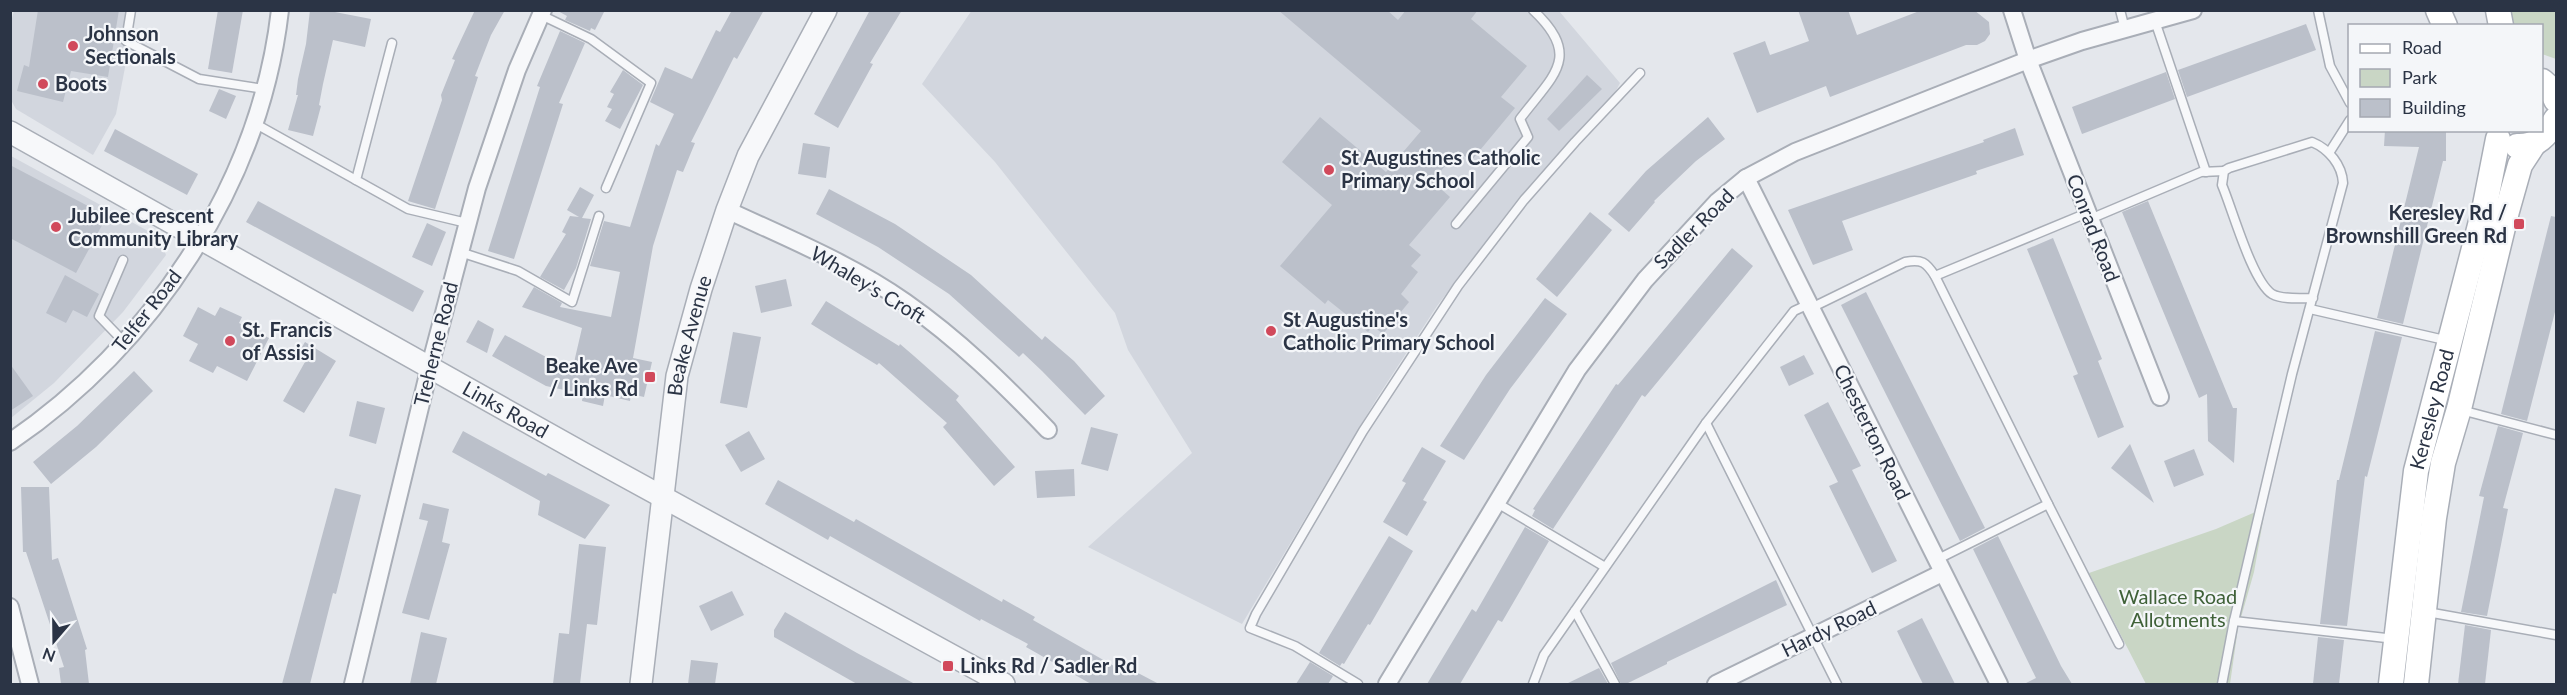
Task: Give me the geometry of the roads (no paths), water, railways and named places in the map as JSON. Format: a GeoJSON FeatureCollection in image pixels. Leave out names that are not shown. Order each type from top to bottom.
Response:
{"type":"FeatureCollection","features":[{"type":"Feature","properties":{"kind":"main road"},"geometry":{"type":"LineString","coordinates":[[2438,10],[2444,24]]}},
{"type":"Feature","properties":{"kind":"main road"},"geometry":{"type":"LineString","coordinates":[[2543,82],[2552,88],[2556,100]]}},
{"type":"Feature","properties":{"kind":"main road","name":"Keresley Road"},"geometry":{"type":"LineString","coordinates":[[2391,684],[2396,639],[2459,409],[2506,211],[2520,165],[2533,145],[2548,134],[2556,119]]}},
{"type":"Feature","properties":{"kind":"main road"},"geometry":{"type":"LineString","coordinates":[[2494,135],[2509,145],[2533,145]]}},
{"type":"Feature","properties":{"kind":"main road","name":"Keresley Road"},"geometry":{"type":"LineString","coordinates":[[2416,684],[2423,612],[2418,561],[2416,471],[2484,210],[2494,135]]}},
{"type":"Feature","properties":{"kind":"street","name":"Telfer Road"},"geometry":{"type":"LineString","coordinates":[[10,442],[34,426],[84,384],[125,343],[153,310],[201,238],[231,179],[254,123],[275,48],[280,10]]}},
{"type":"Feature","properties":{"kind":"street","name":"Beake Avenue"},"geometry":{"type":"LineString","coordinates":[[641,684],[677,376],[701,289],[727,210],[748,156],[826,10]]}},
{"type":"Feature","properties":{"kind":"street","name":"Conrad Road"},"geometry":{"type":"LineString","coordinates":[[2012,10],[2028,60],[2160,397]]}},
{"type":"Feature","properties":{"kind":"street","name":"Sadler Road"},"geometry":{"type":"LineString","coordinates":[[1387,684],[1577,370],[1645,280],[1717,202],[1746,178],[1795,152],[2028,60],[2193,10]]}},
{"type":"Feature","properties":{"kind":"street","name":"Treherne Road"},"geometry":{"type":"LineString","coordinates":[[352,684],[467,223],[518,70],[542,13]]}},
{"type":"Feature","properties":{"kind":"street","name":"Links Road"},"geometry":{"type":"LineString","coordinates":[[10,132],[1004,684]]}},
{"type":"Feature","properties":{"kind":"street","name":"Chesterton Road"},"geometry":{"type":"LineString","coordinates":[[1746,178],[1999,684]]}},
{"type":"Feature","properties":{"kind":"street","name":"Whaley's Croft"},"geometry":{"type":"LineString","coordinates":[[727,210],[843,266],[904,301],[958,343],[1004,384],[1048,430]]}},
{"type":"Feature","properties":{"kind":"street","name":"Hardy Road"},"geometry":{"type":"LineString","coordinates":[[1716,684],[1813,637],[1939,567]]}},
{"type":"Feature","properties":{"kind":"street"},"geometry":{"type":"LineString","coordinates":[[10,608],[30,684]]}},
{"type":"Feature","properties":{"kind":"lane"},"geometry":{"type":"LineString","coordinates":[[130,10],[126,41],[199,79],[265,89]]}},
{"type":"Feature","properties":{"kind":"lane"},"geometry":{"type":"LineString","coordinates":[[1456,224],[1528,138],[1520,119],[1552,76],[1561,56],[1559,42],[1546,23],[1533,10]]}},
{"type":"Feature","properties":{"kind":"lane"},"geometry":{"type":"LineString","coordinates":[[2120,10],[2125,29]]}},
{"type":"Feature","properties":{"kind":"lane"},"geometry":{"type":"LineString","coordinates":[[2318,10],[2330,66],[2348,101]]}},
{"type":"Feature","properties":{"kind":"lane"},"geometry":{"type":"LineString","coordinates":[[542,13],[591,39],[651,82],[606,188]]}},
{"type":"Feature","properties":{"kind":"lane"},"geometry":{"type":"LineString","coordinates":[[2155,21],[2206,172]]}},
{"type":"Feature","properties":{"kind":"lane"},"geometry":{"type":"LineString","coordinates":[[356,180],[392,43]]}},
{"type":"Feature","properties":{"kind":"lane"},"geometry":{"type":"LineString","coordinates":[[1358,684],[1295,646],[1250,628],[1256,614],[1363,431],[1458,286],[1524,200],[1575,141],[1640,74]]}},
{"type":"Feature","properties":{"kind":"lane"},"geometry":{"type":"LineString","coordinates":[[2329,153],[2348,122]]}},
{"type":"Feature","properties":{"kind":"lane"},"geometry":{"type":"LineString","coordinates":[[254,123],[408,209],[467,223]]}},
{"type":"Feature","properties":{"kind":"lane"},"geometry":{"type":"LineString","coordinates":[[1935,276],[2206,172],[2224,171],[2303,143],[2312,142],[2324,147],[2329,153],[2343,176],[2343,183],[2292,374],[2222,684]]}},
{"type":"Feature","properties":{"kind":"lane"},"geometry":{"type":"LineString","coordinates":[[2224,171],[2223,185],[2254,268],[2264,287],[2273,295],[2313,298]]}},
{"type":"Feature","properties":{"kind":"lane"},"geometry":{"type":"LineString","coordinates":[[460,252],[518,271],[572,302],[599,216]]}},
{"type":"Feature","properties":{"kind":"lane"},"geometry":{"type":"LineString","coordinates":[[1533,684],[1544,655],[1605,567],[1706,423],[1794,310],[1810,306],[1905,262],[1919,259],[1926,263],[1935,276],[2119,644]]}},
{"type":"Feature","properties":{"kind":"lane"},"geometry":{"type":"LineString","coordinates":[[123,261],[99,316],[125,343]]}},
{"type":"Feature","properties":{"kind":"lane"},"geometry":{"type":"LineString","coordinates":[[2310,309],[2449,341]]}},
{"type":"Feature","properties":{"kind":"lane"},"geometry":{"type":"LineString","coordinates":[[2459,409],[2556,435]]}},
{"type":"Feature","properties":{"kind":"lane"},"geometry":{"type":"LineString","coordinates":[[1706,423],[1837,684]]}},
{"type":"Feature","properties":{"kind":"lane"},"geometry":{"type":"LineString","coordinates":[[1497,502],[1605,567]]}},
{"type":"Feature","properties":{"kind":"lane"},"geometry":{"type":"LineString","coordinates":[[1939,567],[2048,504]]}},
{"type":"Feature","properties":{"kind":"lane"},"geometry":{"type":"LineString","coordinates":[[1575,611],[1615,684]]}},
{"type":"Feature","properties":{"kind":"lane"},"geometry":{"type":"LineString","coordinates":[[2423,612],[2556,634]]}},
{"type":"Feature","properties":{"kind":"lane"},"geometry":{"type":"LineString","coordinates":[[2235,621],[2396,639]]}},
{"type":"Feature","properties":{"kind":"place","name":"Johnson Sectionals"},"geometry":{"type":"Point","coordinates":[73,46]}},
{"type":"Feature","properties":{"kind":"place","name":"Boots"},"geometry":{"type":"Point","coordinates":[43,84]}},
{"type":"Feature","properties":{"kind":"place","name":"St Augustines Catholic Primary School"},"geometry":{"type":"Point","coordinates":[1329,170]}},
{"type":"Feature","properties":{"kind":"place","name":"Keresley Rd / Brownshill Green Rd"},"geometry":{"type":"Point","coordinates":[2519,224]}},
{"type":"Feature","properties":{"kind":"place","name":"Jubilee Crescent Community Library"},"geometry":{"type":"Point","coordinates":[56,227]}},
{"type":"Feature","properties":{"kind":"place","name":"St Augustine's Catholic Primary School"},"geometry":{"type":"Point","coordinates":[1271,331]}},
{"type":"Feature","properties":{"kind":"place","name":"St. Francis of Assisi"},"geometry":{"type":"Point","coordinates":[230,341]}},
{"type":"Feature","properties":{"kind":"place","name":"Beake Ave / Links Rd"},"geometry":{"type":"Point","coordinates":[650,377]}},
{"type":"Feature","properties":{"kind":"place","name":"Links Rd / Sadler Rd"},"geometry":{"type":"Point","coordinates":[948,666]}},
{"type":"Feature","properties":{"kind":"park label","name":"Wallace Road Allotments"},"geometry":{"type":"Point","coordinates":[2178,608]}}]}
